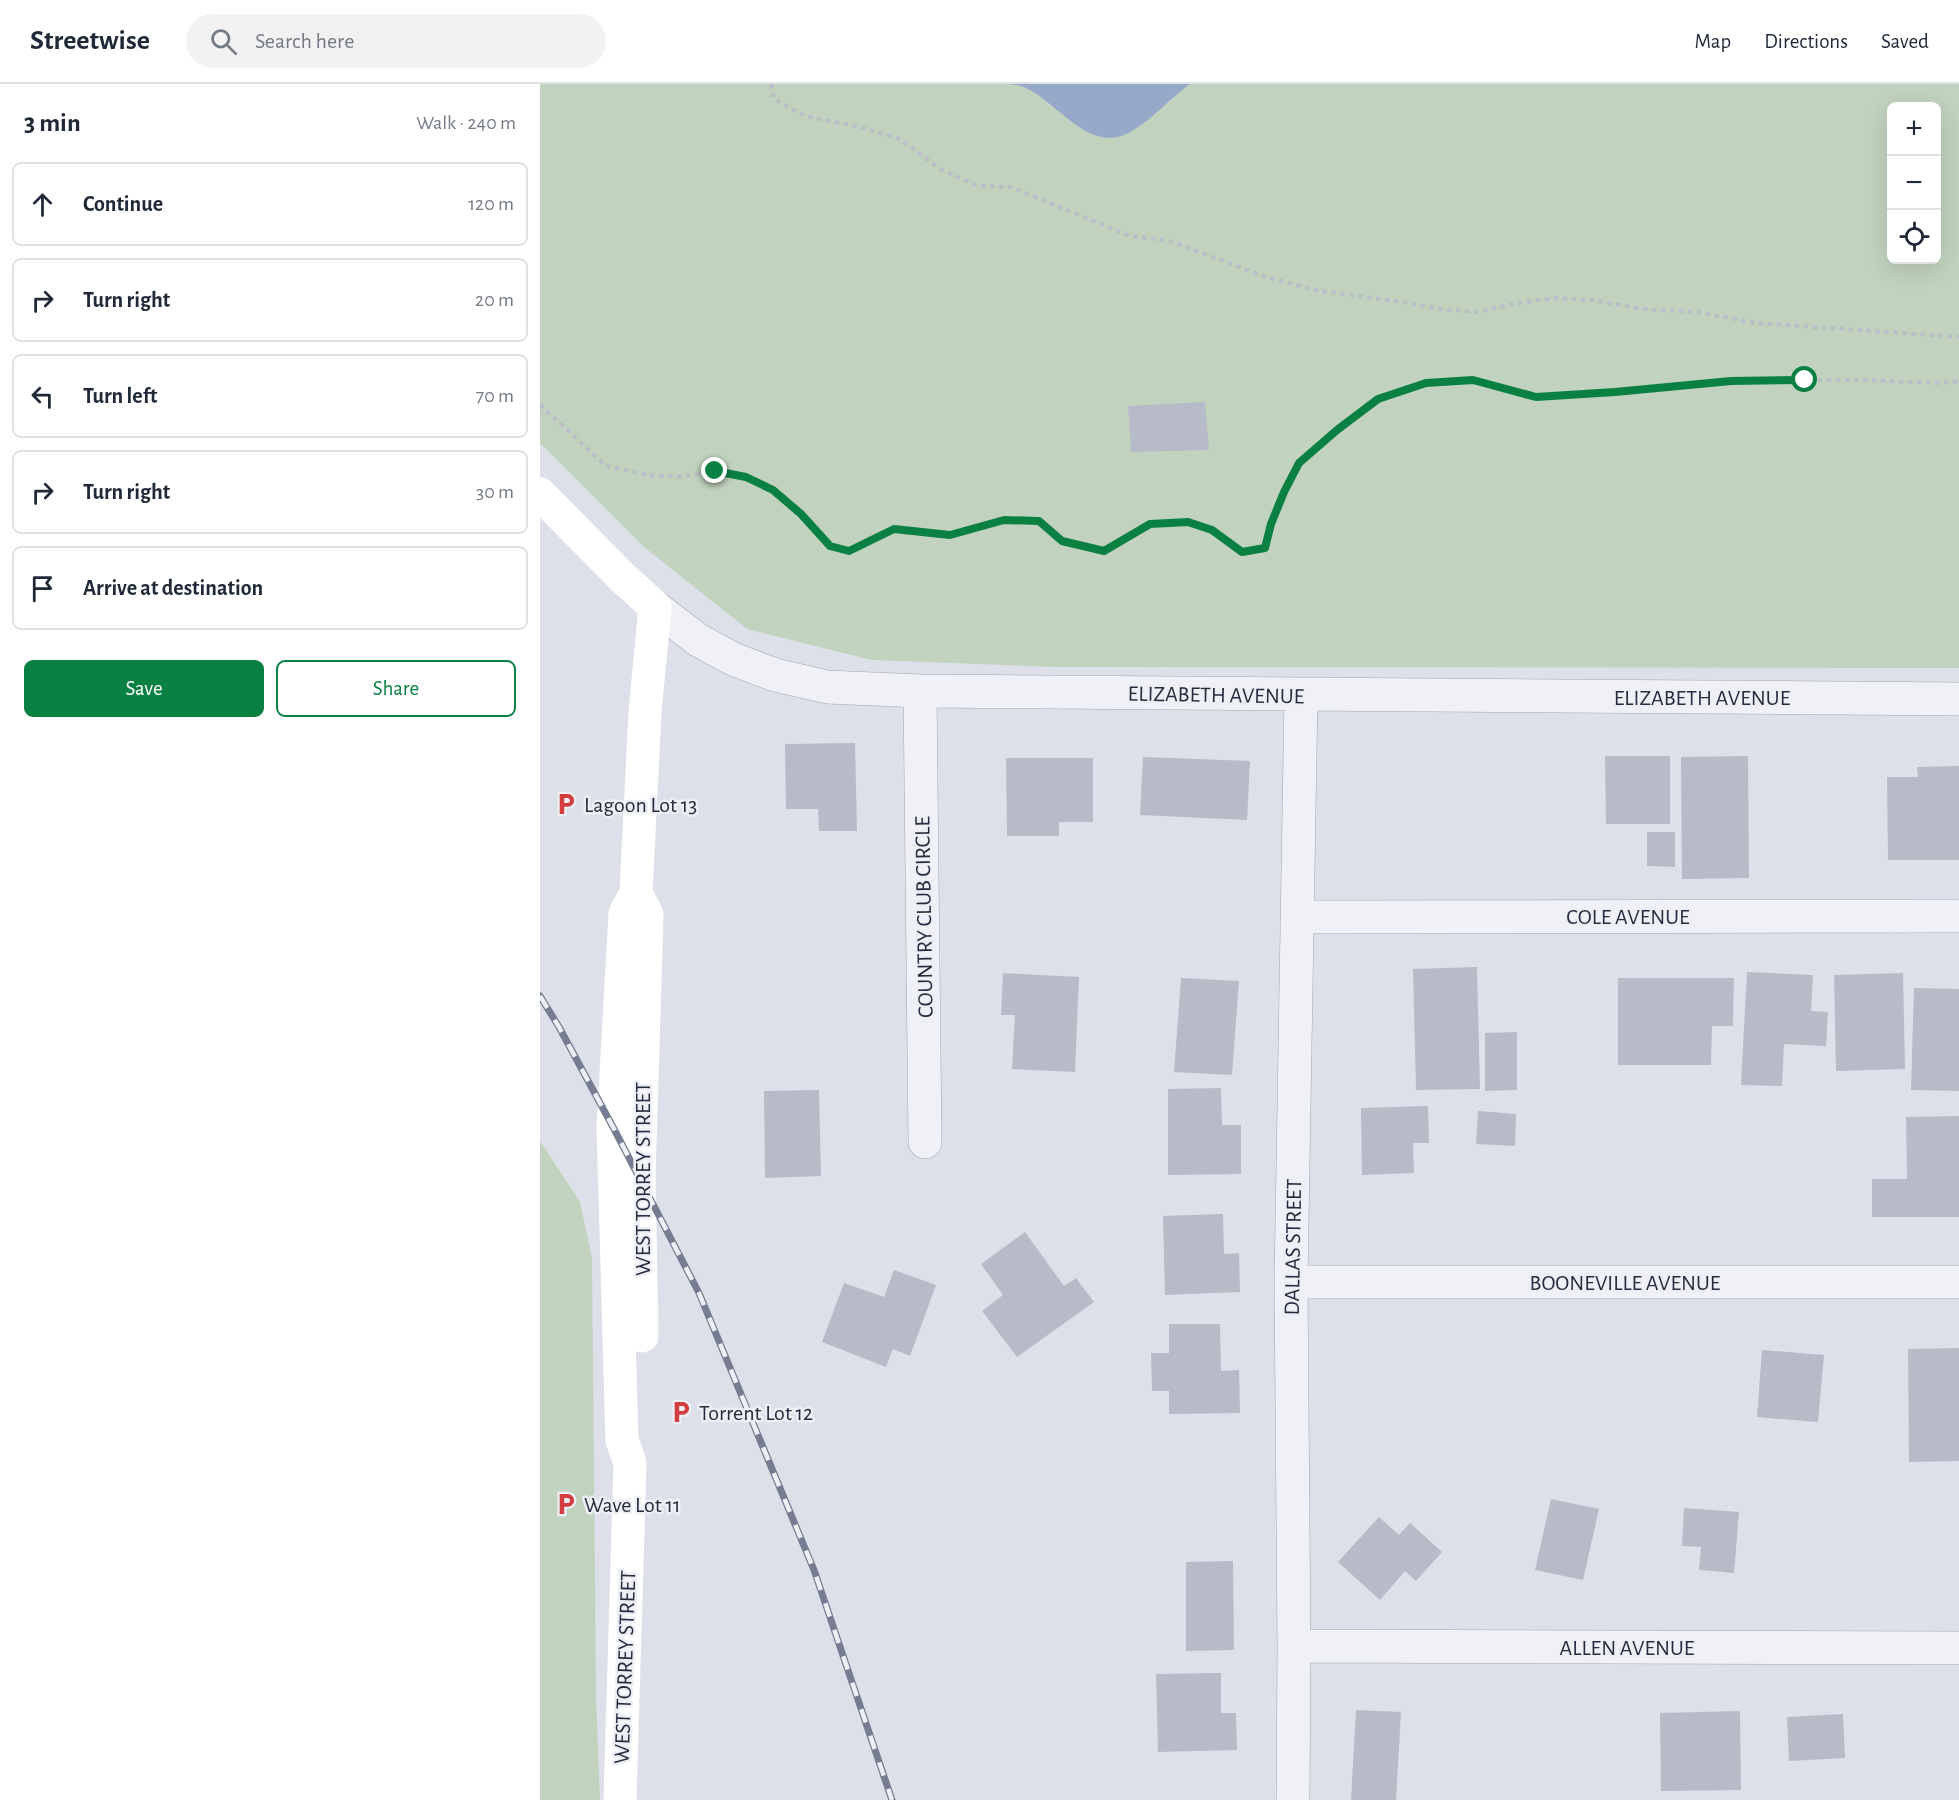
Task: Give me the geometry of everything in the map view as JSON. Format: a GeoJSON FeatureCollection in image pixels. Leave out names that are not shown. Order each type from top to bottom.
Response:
{"type":"FeatureCollection","features":[{"type":"Feature","properties":{"kind":"street","name":"ELIZABETH AVENUE"},"geometry":{"type":"LineString","coordinates":[[540,494],[623,578],[655,607],[698,640],[733,659],[775,675],[827,687],[920,691],[1959,699]]}},
{"type":"Feature","properties":{"kind":"street","name":"WEST TORREY STREET"},"geometry":{"type":"LineString","coordinates":[[620,1800],[630,1463],[622,1440],[613,1127],[625,913],[636,894],[645,712],[655,607]]}},
{"type":"Feature","properties":{"kind":"street","name":"COUNTRY CLUB CIRCLE"},"geometry":{"type":"LineString","coordinates":[[920,691],[926,1142]]}},
{"type":"Feature","properties":{"kind":"street","name":"DALLAS STREET"},"geometry":{"type":"LineString","coordinates":[[1293,1800],[1291,1282],[1300,695]]}},
{"type":"Feature","properties":{"kind":"street","name":"COLE AVENUE"},"geometry":{"type":"LineString","coordinates":[[1298,917],[1959,916]]}},
{"type":"Feature","properties":{"kind":"street","name":"BOONEVILLE AVENUE"},"geometry":{"type":"LineString","coordinates":[[1291,1282],[1959,1282]]}},
{"type":"Feature","properties":{"kind":"street","name":"ALLEN AVENUE"},"geometry":{"type":"LineString","coordinates":[[1294,1646],[1959,1648]]}},
{"type":"Feature","properties":{"kind":"path"},"geometry":{"type":"LineString","coordinates":[[771,84],[774,99],[806,116],[864,128],[900,140],[940,169],[978,186],[1011,186],[1130,236],[1170,241],[1263,276],[1315,290],[1439,309],[1479,312],[1555,298],[1592,300],[1643,309],[1698,312],[1756,323],[1959,337]]}},
{"type":"Feature","properties":{"kind":"path"},"geometry":{"type":"LineString","coordinates":[[540,405],[606,466],[648,475],[681,477],[715,471],[746,477],[773,490],[801,514],[830,546],[849,551],[894,529],[950,535],[1004,520],[1039,521],[1062,541],[1104,551],[1150,524],[1188,522],[1212,530],[1242,552],[1265,548],[1271,524],[1299,463],[1378,399],[1426,383],[1473,380],[1536,397],[1731,381],[1857,380],[1942,383],[1959,381]]}},
{"type":"Feature","properties":{"kind":"green space"},"geometry":{"type":"Polygon","coordinates":[[[540,84],[1959,84],[1959,668],[1055,667],[872,660],[747,629],[644,547],[540,443],[540,84]]]}},
{"type":"Feature","properties":{"kind":"green space","name":"Wave Lot 11"},"geometry":{"type":"Polygon","coordinates":[[[540,1141],[580,1202],[592,1258],[596,1698],[600,1800],[540,1800],[540,1141]]]}},
{"type":"Feature","properties":{"kind":"water"},"geometry":{"type":"Polygon","coordinates":[[[1010,84],[1190,84],[1132,131],[1117,137],[1104,137],[1077,126],[1028,89],[1010,84]]]}},
{"type":"Feature","properties":{"kind":"building"},"geometry":{"type":"Polygon","coordinates":[[[1205,402],[1209,450],[1131,452],[1128,406],[1205,402]]]}},
{"type":"Feature","properties":{"kind":"building"},"geometry":{"type":"Polygon","coordinates":[[[855,743],[857,831],[819,831],[818,809],[786,809],[785,744],[855,743]]]}},
{"type":"Feature","properties":{"kind":"building"},"geometry":{"type":"Polygon","coordinates":[[[1605,756],[1670,756],[1670,824],[1606,824],[1605,756]]]}},
{"type":"Feature","properties":{"kind":"building"},"geometry":{"type":"Polygon","coordinates":[[[1748,756],[1749,878],[1682,879],[1681,757],[1748,756]]]}},
{"type":"Feature","properties":{"kind":"building"},"geometry":{"type":"Polygon","coordinates":[[[1143,757],[1250,761],[1247,820],[1140,815],[1143,757]]]}},
{"type":"Feature","properties":{"kind":"building"},"geometry":{"type":"Polygon","coordinates":[[[1006,758],[1093,758],[1093,822],[1059,822],[1059,836],[1007,836],[1006,758]]]}},
{"type":"Feature","properties":{"kind":"building"},"geometry":{"type":"Polygon","coordinates":[[[1959,766],[1959,860],[1888,860],[1887,777],[1918,777],[1917,767],[1959,766]]]}},
{"type":"Feature","properties":{"kind":"building"},"geometry":{"type":"Polygon","coordinates":[[[1647,832],[1675,832],[1675,867],[1647,866],[1647,832]]]}},
{"type":"Feature","properties":{"kind":"building"},"geometry":{"type":"Polygon","coordinates":[[[1477,967],[1480,1089],[1416,1090],[1413,969],[1477,967]]]}},
{"type":"Feature","properties":{"kind":"building"},"geometry":{"type":"Polygon","coordinates":[[[1747,972],[1813,975],[1811,1011],[1828,1012],[1826,1046],[1784,1044],[1782,1086],[1741,1085],[1747,972]]]}},
{"type":"Feature","properties":{"kind":"building"},"geometry":{"type":"Polygon","coordinates":[[[1003,973],[1079,977],[1075,1072],[1012,1069],[1015,1015],[1001,1015],[1003,973]]]}},
{"type":"Feature","properties":{"kind":"building"},"geometry":{"type":"Polygon","coordinates":[[[1903,973],[1905,1069],[1836,1071],[1834,975],[1903,973]]]}},
{"type":"Feature","properties":{"kind":"building"},"geometry":{"type":"Polygon","coordinates":[[[1181,978],[1239,981],[1232,1075],[1174,1072],[1181,978]]]}},
{"type":"Feature","properties":{"kind":"building"},"geometry":{"type":"Polygon","coordinates":[[[1618,978],[1734,978],[1733,1026],[1712,1026],[1711,1065],[1618,1065],[1618,978]]]}},
{"type":"Feature","properties":{"kind":"building"},"geometry":{"type":"Polygon","coordinates":[[[1914,988],[1959,989],[1959,1091],[1911,1090],[1914,988]]]}},
{"type":"Feature","properties":{"kind":"building"},"geometry":{"type":"Polygon","coordinates":[[[1517,1032],[1517,1090],[1485,1091],[1485,1033],[1517,1032]]]}},
{"type":"Feature","properties":{"kind":"building"},"geometry":{"type":"Polygon","coordinates":[[[1221,1088],[1222,1125],[1241,1125],[1241,1174],[1168,1175],[1168,1089],[1221,1088]]]}},
{"type":"Feature","properties":{"kind":"building"},"geometry":{"type":"Polygon","coordinates":[[[819,1090],[821,1176],[765,1178],[764,1091],[819,1090]]]}},
{"type":"Feature","properties":{"kind":"building"},"geometry":{"type":"Polygon","coordinates":[[[1428,1106],[1429,1143],[1413,1143],[1414,1173],[1362,1175],[1361,1108],[1428,1106]]]}},
{"type":"Feature","properties":{"kind":"building"},"geometry":{"type":"Polygon","coordinates":[[[1478,1111],[1516,1114],[1515,1146],[1476,1144],[1478,1111]]]}},
{"type":"Feature","properties":{"kind":"building"},"geometry":{"type":"Polygon","coordinates":[[[1959,1116],[1959,1217],[1872,1217],[1872,1179],[1907,1179],[1906,1117],[1959,1116]]]}},
{"type":"Feature","properties":{"kind":"building"},"geometry":{"type":"Polygon","coordinates":[[[1223,1214],[1224,1254],[1239,1253],[1240,1292],[1165,1295],[1163,1216],[1223,1214]]]}},
{"type":"Feature","properties":{"kind":"building"},"geometry":{"type":"Polygon","coordinates":[[[1025,1232],[1064,1286],[1076,1278],[1094,1302],[1017,1357],[982,1311],[1003,1295],[981,1264],[1025,1232]]]}},
{"type":"Feature","properties":{"kind":"building"},"geometry":{"type":"Polygon","coordinates":[[[894,1270],[936,1285],[910,1356],[893,1349],[886,1367],[822,1342],[844,1283],[884,1297],[894,1270]]]}},
{"type":"Feature","properties":{"kind":"building"},"geometry":{"type":"Polygon","coordinates":[[[1169,1324],[1220,1324],[1221,1371],[1239,1370],[1240,1413],[1169,1414],[1169,1391],[1152,1391],[1151,1353],[1169,1353],[1169,1324]]]}},
{"type":"Feature","properties":{"kind":"building"},"geometry":{"type":"Polygon","coordinates":[[[1959,1348],[1959,1461],[1909,1462],[1908,1349],[1959,1348]]]}},
{"type":"Feature","properties":{"kind":"building"},"geometry":{"type":"Polygon","coordinates":[[[1762,1350],[1824,1355],[1818,1422],[1757,1417],[1762,1350]]]}},
{"type":"Feature","properties":{"kind":"building"},"geometry":{"type":"Polygon","coordinates":[[[1551,1499],[1599,1509],[1583,1580],[1535,1570],[1551,1499]]]}},
{"type":"Feature","properties":{"kind":"building"},"geometry":{"type":"Polygon","coordinates":[[[1684,1508],[1739,1512],[1734,1573],[1699,1570],[1701,1547],[1682,1546],[1684,1508]]]}},
{"type":"Feature","properties":{"kind":"building"},"geometry":{"type":"Polygon","coordinates":[[[1379,1517],[1399,1535],[1410,1523],[1442,1552],[1416,1581],[1405,1571],[1380,1600],[1338,1562],[1379,1517]]]}},
{"type":"Feature","properties":{"kind":"building"},"geometry":{"type":"Polygon","coordinates":[[[1233,1561],[1234,1650],[1186,1651],[1186,1562],[1233,1561]]]}},
{"type":"Feature","properties":{"kind":"building"},"geometry":{"type":"Polygon","coordinates":[[[1221,1673],[1221,1713],[1236,1713],[1237,1750],[1158,1752],[1156,1674],[1221,1673]]]}},
{"type":"Feature","properties":{"kind":"building"},"geometry":{"type":"Polygon","coordinates":[[[1356,1710],[1401,1712],[1396,1800],[1351,1800],[1356,1710]]]}},
{"type":"Feature","properties":{"kind":"building"},"geometry":{"type":"Polygon","coordinates":[[[1740,1711],[1741,1790],[1661,1791],[1660,1713],[1740,1711]]]}},
{"type":"Feature","properties":{"kind":"building"},"geometry":{"type":"Polygon","coordinates":[[[1843,1714],[1845,1758],[1789,1761],[1787,1717],[1843,1714]]]}},
{"type":"Feature","properties":{"kind":"railway"},"geometry":{"type":"LineString","coordinates":[[540,996],[613,1127],[699,1293],[814,1570],[892,1800]]}},
{"type":"Feature","properties":{"kind":"place","name":"Lagoon Lot 13"},"geometry":{"type":"Point","coordinates":[566,804]}},
{"type":"Feature","properties":{"kind":"place","name":"Torrent Lot 12"},"geometry":{"type":"Point","coordinates":[681,1412]}},
{"type":"Feature","properties":{"kind":"place","name":"Wave Lot 11"},"geometry":{"type":"Point","coordinates":[566,1504]}},
{"type":"Feature","properties":{"kind":"route"},"geometry":{"type":"LineString","coordinates":[[715,471],[746,477],[773,490],[801,514],[830,546],[849,551],[894,529],[950,535],[1004,520],[1039,521],[1062,541],[1104,551],[1150,524],[1188,522],[1212,530],[1242,552],[1265,548],[1271,524],[1299,463],[1378,399],[1426,383],[1473,380],[1536,397],[1659,389],[1731,381],[1805,380]]}}]}
